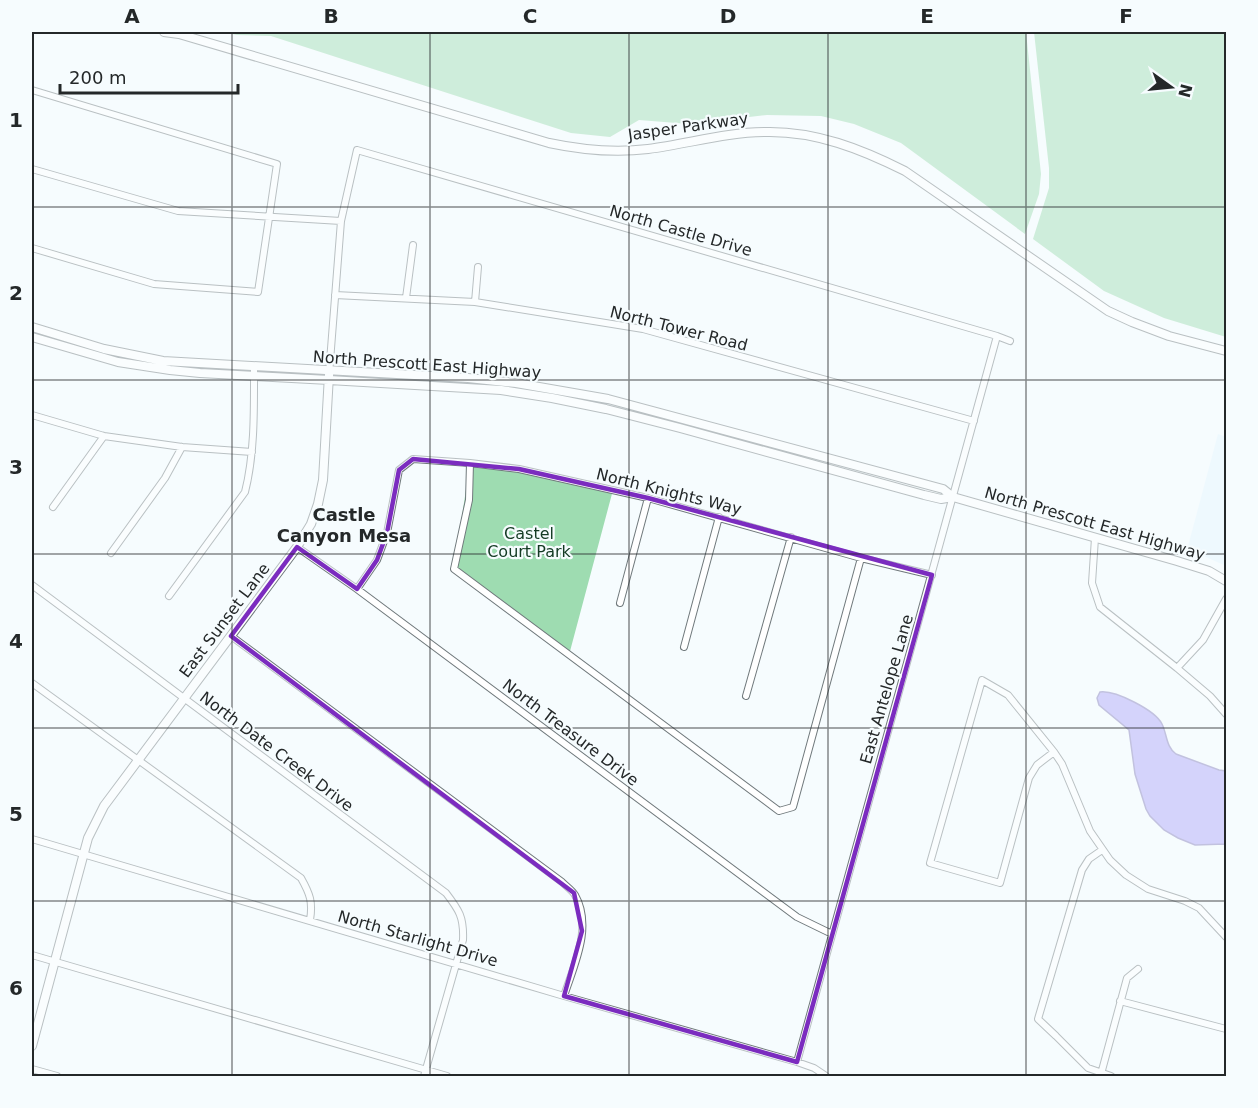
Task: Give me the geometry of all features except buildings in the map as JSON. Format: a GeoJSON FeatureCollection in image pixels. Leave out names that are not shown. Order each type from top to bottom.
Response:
{"type":"FeatureCollection","features":[{"type":"Feature","properties":{"kind":"street","name":"Jasper Parkway"},"geometry":{"type":"LineString","coordinates":[[164,32],[179,34],[510,132],[573,148],[600,151],[648,149],[709,137],[766,132],[815,137],[843,144],[871,154],[905,171],[1108,311],[1227,356]]}},
{"type":"Feature","properties":{"kind":"street"},"geometry":{"type":"LineString","coordinates":[[32,90],[277,164],[258,292],[154,284],[32,248]]}},
{"type":"Feature","properties":{"kind":"street","name":"East Sunset Lane"},"geometry":{"type":"LineString","coordinates":[[32,1046],[88,838],[104,806],[297,548],[315,514],[323,480],[341,221],[357,150]]}},
{"type":"Feature","properties":{"kind":"street","name":"North Castle Drive"},"geometry":{"type":"LineString","coordinates":[[357,150],[997,336]]}},
{"type":"Feature","properties":{"kind":"street"},"geometry":{"type":"LineString","coordinates":[[32,170],[178,211],[341,221]]}},
{"type":"Feature","properties":{"kind":"street"},"geometry":{"type":"LineString","coordinates":[[406,298],[413,244]]}},
{"type":"Feature","properties":{"kind":"street"},"geometry":{"type":"LineString","coordinates":[[475,302],[478,267]]}},
{"type":"Feature","properties":{"kind":"street","name":"North Tower Road"},"geometry":{"type":"LineString","coordinates":[[335,295],[475,302],[643,329],[974,421]]}},
{"type":"Feature","properties":{"kind":"street","name":"North Prescott East Highway"},"geometry":{"type":"LineString","coordinates":[[32,327],[68,343]]}},
{"type":"Feature","properties":{"kind":"street"},"geometry":{"type":"LineString","coordinates":[[997,336],[1010,341]]}},
{"type":"Feature","properties":{"kind":"street","name":"East Antelope Lane"},"geometry":{"type":"LineString","coordinates":[[797,1062],[997,336]]}},
{"type":"Feature","properties":{"kind":"street","name":"North Prescott East Highway"},"geometry":{"type":"LineString","coordinates":[[32,337],[163,361],[254,371],[329,375],[608,399],[943,489],[953,497],[1209,571],[1227,581]]}},
{"type":"Feature","properties":{"kind":"street","name":"Jasper Parkway"},"geometry":{"type":"LineString","coordinates":[[1177,338],[1227,351]]}},
{"type":"Feature","properties":{"kind":"street"},"geometry":{"type":"LineString","coordinates":[[169,596],[245,492],[252,452],[254,371]]}},
{"type":"Feature","properties":{"kind":"street","name":"North Prescott East Highway"},"geometry":{"type":"LineString","coordinates":[[558,394],[924,495],[941,499],[953,497]]}},
{"type":"Feature","properties":{"kind":"street"},"geometry":{"type":"LineString","coordinates":[[32,415],[104,436],[182,447],[252,452]]}},
{"type":"Feature","properties":{"kind":"street"},"geometry":{"type":"LineString","coordinates":[[741,444],[744,435]]}},
{"type":"Feature","properties":{"kind":"street"},"geometry":{"type":"LineString","coordinates":[[53,507],[104,436]]}},
{"type":"Feature","properties":{"kind":"street"},"geometry":{"type":"LineString","coordinates":[[111,553],[165,478],[182,447]]}},
{"type":"Feature","properties":{"kind":"street","name":"North Knights Way"},"geometry":{"type":"LineString","coordinates":[[357,589],[377,560],[387,533],[399,470],[412,459],[519,469],[648,498],[861,558],[932,575]]}},
{"type":"Feature","properties":{"kind":"street"},"geometry":{"type":"LineString","coordinates":[[470,463],[469,500],[454,569],[778,812],[793,807],[861,558]]}},
{"type":"Feature","properties":{"kind":"street"},"geometry":{"type":"LineString","coordinates":[[620,603],[648,498]]}},
{"type":"Feature","properties":{"kind":"street"},"geometry":{"type":"LineString","coordinates":[[684,647],[719,517]]}},
{"type":"Feature","properties":{"kind":"street"},"geometry":{"type":"LineString","coordinates":[[746,696],[791,537]]}},
{"type":"Feature","properties":{"kind":"street"},"geometry":{"type":"LineString","coordinates":[[1095,538],[1092,583],[1100,607],[1178,668],[1227,714]]}},
{"type":"Feature","properties":{"kind":"street","name":"North Treasure Drive"},"geometry":{"type":"LineString","coordinates":[[297,548],[357,589],[797,917],[832,934]]}},
{"type":"Feature","properties":{"kind":"street","name":"North Date Creek Drive"},"geometry":{"type":"LineString","coordinates":[[32,585],[446,893],[458,910],[464,925],[463,939],[425,1073]]}},
{"type":"Feature","properties":{"kind":"street"},"geometry":{"type":"LineString","coordinates":[[1178,668],[1203,640],[1227,599]]}},
{"type":"Feature","properties":{"kind":"street"},"geometry":{"type":"LineString","coordinates":[[231,636],[574,893],[583,917],[582,931],[580,945],[564,996]]}},
{"type":"Feature","properties":{"kind":"street"},"geometry":{"type":"LineString","coordinates":[[1054,752],[1037,765],[1029,778],[1000,883],[930,863],[982,680],[1008,695],[1054,752],[1062,764],[1090,831],[1110,860],[1126,875],[1148,889],[1199,908],[1227,936]]}},
{"type":"Feature","properties":{"kind":"street"},"geometry":{"type":"LineString","coordinates":[[32,683],[301,878],[309,891],[312,907],[310,920]]}},
{"type":"Feature","properties":{"kind":"street","name":"North Starlight Drive"},"geometry":{"type":"LineString","coordinates":[[32,838],[564,996],[797,1062],[814,1068],[826,1077]]}},
{"type":"Feature","properties":{"kind":"street"},"geometry":{"type":"LineString","coordinates":[[1102,850],[1089,860],[1082,870],[1038,1019],[1088,1068],[1111,1077]]}},
{"type":"Feature","properties":{"kind":"street"},"geometry":{"type":"LineString","coordinates":[[32,955],[425,1073],[447,1077]]}},
{"type":"Feature","properties":{"kind":"street"},"geometry":{"type":"LineString","coordinates":[[1101,1074],[1127,978],[1138,969]]}},
{"type":"Feature","properties":{"kind":"street"},"geometry":{"type":"LineString","coordinates":[[1120,1001],[1227,1029]]}},
{"type":"Feature","properties":{"kind":"street"},"geometry":{"type":"LineString","coordinates":[[32,1069],[57,1077]]}},
{"type":"Feature","properties":{"kind":"highlighted area"},"geometry":{"type":"Polygon","coordinates":[[[413,459],[519,469],[648,498],[932,575],[797,1062],[564,996],[582,931],[574,893],[231,636],[297,547],[357,589],[377,560],[387,533],[399,470],[413,459]]]}},
{"type":"Feature","properties":{"kind":"shaded area"},"geometry":{"type":"Polygon","coordinates":[[[1218,434],[1226,437],[1226,566],[1187,550],[1218,434]]]}},
{"type":"Feature","properties":{"kind":"shaded area"},"geometry":{"type":"Polygon","coordinates":[[[1100,692],[1115,694],[1151,713],[1162,724],[1168,744],[1176,754],[1226,771],[1226,847],[1225,844],[1195,845],[1164,830],[1150,816],[1135,774],[1129,730],[1099,705],[1097,698],[1100,692]]]}},
{"type":"Feature","properties":{"kind":"green space"},"geometry":{"type":"Polygon","coordinates":[[[222,32],[1026,32],[1041,174],[1039,194],[1025,234],[901,143],[854,124],[821,116],[767,115],[689,124],[639,120],[610,137],[571,133],[271,36],[222,32]]]}},
{"type":"Feature","properties":{"kind":"green space"},"geometry":{"type":"Polygon","coordinates":[[[1034,32],[1226,32],[1226,337],[1164,318],[1104,291],[1033,239],[1049,188],[1049,168],[1034,32]]]}},
{"type":"Feature","properties":{"kind":"green space","name":"Castel Court Park"},"geometry":{"type":"Polygon","coordinates":[[[470,463],[613,490],[569,655],[454,569],[470,463]]]}},
{"type":"Feature","properties":{"kind":"district","name":"Castle Canyon Mesa"},"geometry":{"type":"Point","coordinates":[344,525]}}]}
